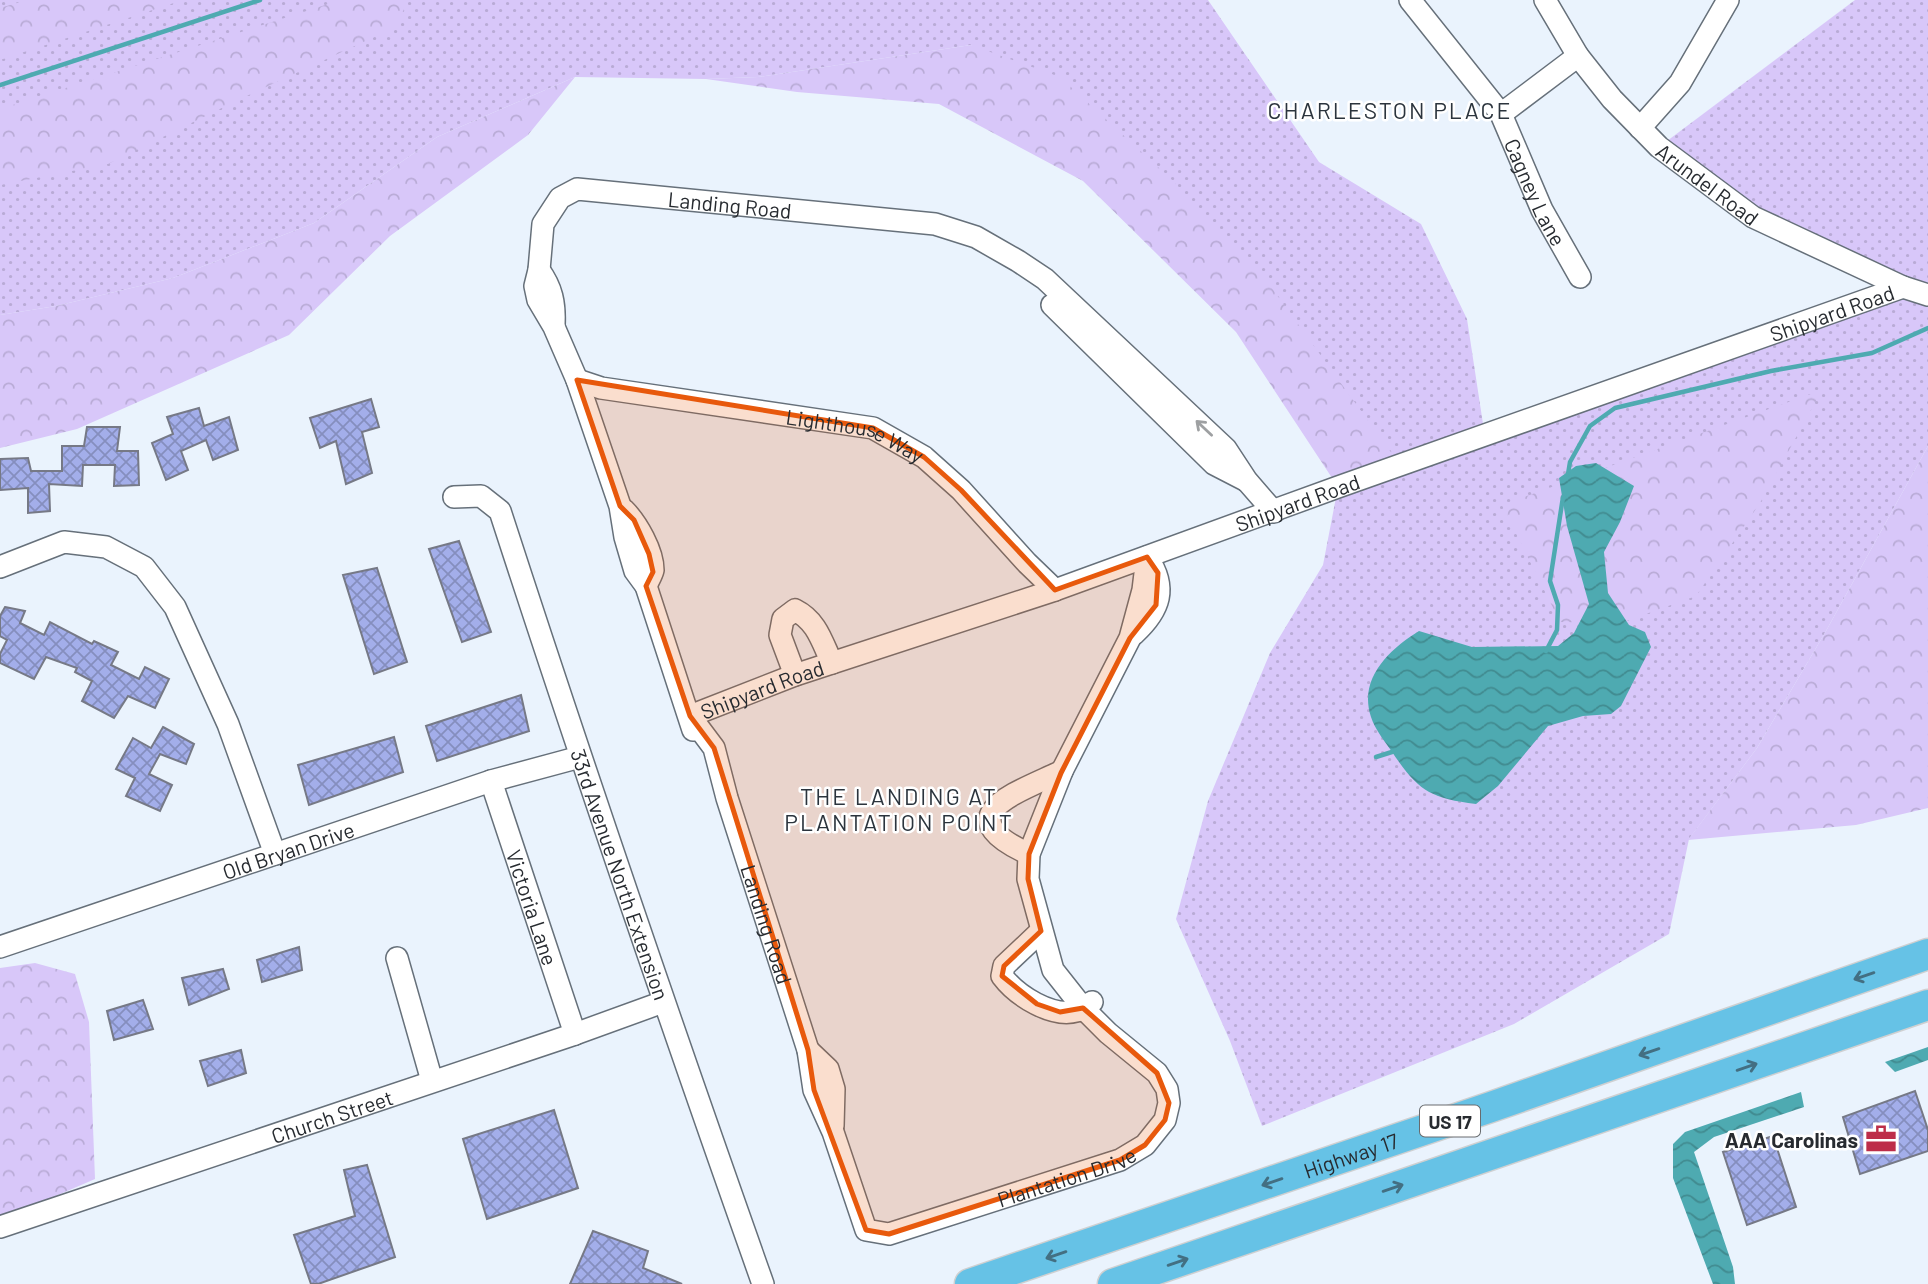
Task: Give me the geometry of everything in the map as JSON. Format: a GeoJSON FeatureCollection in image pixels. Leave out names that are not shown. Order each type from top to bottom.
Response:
{"type":"FeatureCollection","features":[{"type":"Feature","properties":{"kind":"highway","name":"Highway 17"},"geometry":{"type":"LineString","coordinates":[[970,1284],[1491,1107],[1928,954]]}},
{"type":"Feature","properties":{"kind":"highway","name":"US 17"},"geometry":{"type":"LineString","coordinates":[[1113,1284],[1928,1005]]}},
{"type":"Feature","properties":{"kind":"street"},"geometry":{"type":"LineString","coordinates":[[1410,0],[1501,114]]}},
{"type":"Feature","properties":{"kind":"street","name":"Arundel Road"},"geometry":{"type":"LineString","coordinates":[[1545,0],[1578,56],[1612,99],[1659,147],[1754,217],[1903,287],[1928,295]]}},
{"type":"Feature","properties":{"kind":"street"},"geometry":{"type":"LineString","coordinates":[[1640,128],[1680,83],[1728,0]]}},
{"type":"Feature","properties":{"kind":"street","name":"Cagney Lane"},"geometry":{"type":"LineString","coordinates":[[1578,56],[1501,114],[1542,210],[1580,277]]}},
{"type":"Feature","properties":{"kind":"street","name":"Landing Road"},"geometry":{"type":"LineString","coordinates":[[866,1230],[833,1132],[814,1090],[808,1051],[727,798],[706,767],[646,586],[635,571],[620,506],[577,380],[554,327],[555,308],[550,286],[539,270],[543,224],[560,198],[577,189],[935,224],[976,237],[1009,263],[1141,381],[1214,464],[1247,481],[1274,512]]}},
{"type":"Feature","properties":{"kind":"street","name":"Shipyard Road"},"geometry":{"type":"LineString","coordinates":[[690,716],[795,675],[1055,590],[1903,287]]}},
{"type":"Feature","properties":{"kind":"street","name":"Lighthouse Way"},"geometry":{"type":"LineString","coordinates":[[577,380],[601,388],[873,428],[924,457],[961,490],[1027,564],[1055,590]]}},
{"type":"Feature","properties":{"kind":"street","name":"33rd Avenue North Extension"},"geometry":{"type":"LineString","coordinates":[[454,497],[481,496],[500,511],[663,1002],[763,1284]]}},
{"type":"Feature","properties":{"kind":"street"},"geometry":{"type":"LineString","coordinates":[[0,567],[64,542],[106,547],[144,567],[175,607],[223,712],[275,854]]}},
{"type":"Feature","properties":{"kind":"street","name":"Plantation Drive"},"geometry":{"type":"LineString","coordinates":[[866,1230],[888,1234],[1121,1160],[1145,1145],[1165,1120],[1169,1103],[1167,1089],[1157,1073],[1124,1046],[1053,970],[1028,879],[1028,854],[1062,771],[1130,638],[1143,590],[1147,557]]}},
{"type":"Feature","properties":{"kind":"street"},"geometry":{"type":"LineString","coordinates":[[795,675],[780,635],[783,619],[795,610],[807,616],[816,628],[832,663]]}},
{"type":"Feature","properties":{"kind":"street","name":"Old Bryan Drive"},"geometry":{"type":"LineString","coordinates":[[0,947],[491,781],[580,757]]}},
{"type":"Feature","properties":{"kind":"street"},"geometry":{"type":"LineString","coordinates":[[1028,854],[1010,846],[994,833],[990,825],[990,813],[1001,800],[1062,771]]}},
{"type":"Feature","properties":{"kind":"street","name":"Victoria Lane"},"geometry":{"type":"LineString","coordinates":[[491,781],[575,1034]]}},
{"type":"Feature","properties":{"kind":"street"},"geometry":{"type":"LineString","coordinates":[[1041,931],[1004,966],[1002,976],[1011,987],[1037,1004],[1060,1012],[1076,1011],[1088,1005]]}},
{"type":"Feature","properties":{"kind":"street"},"geometry":{"type":"LineString","coordinates":[[397,958],[432,1081]]}},
{"type":"Feature","properties":{"kind":"street","name":"Church Street"},"geometry":{"type":"LineString","coordinates":[[0,1227],[663,1002]]}},
{"type":"Feature","properties":{"kind":"highlighted area"},"geometry":{"type":"Polygon","coordinates":[[[577,380],[873,428],[924,457],[961,490],[1055,590],[1147,557],[1158,573],[1156,605],[1130,638],[1061,773],[1029,854],[1028,879],[1041,931],[1004,966],[1002,976],[1037,1004],[1060,1012],[1083,1008],[1157,1073],[1169,1103],[1165,1120],[1145,1145],[1120,1160],[889,1234],[866,1230],[814,1090],[808,1050],[714,748],[690,716],[646,586],[653,572],[649,554],[634,520],[620,506],[577,380]]]}},
{"type":"Feature","properties":{"kind":"green space"},"geometry":{"type":"Polygon","coordinates":[[[0,0],[1208,0],[1319,162],[1421,224],[1467,319],[1485,437],[1903,293],[1928,302],[1928,446],[1826,631],[1757,748],[1689,839],[1669,934],[1514,1024],[1262,1126],[1230,1041],[1176,919],[1208,801],[1270,653],[1323,565],[1338,487],[1400,466],[971,45],[758,77],[575,77],[437,137],[314,223],[173,278],[56,306],[0,315],[0,0]]]}},
{"type":"Feature","properties":{"kind":"green space"},"geometry":{"type":"Polygon","coordinates":[[[27,0],[183,0],[0,60],[0,8],[27,0]]]}},
{"type":"Feature","properties":{"kind":"green space"},"geometry":{"type":"Polygon","coordinates":[[[341,0],[408,0],[396,27],[108,164],[0,185],[0,109],[341,0]]]}},
{"type":"Feature","properties":{"kind":"green space"},"geometry":{"type":"Polygon","coordinates":[[[1855,0],[1928,0],[1928,289],[1753,217],[1659,147],[1855,0]]]}},
{"type":"Feature","properties":{"kind":"green space"},"geometry":{"type":"Polygon","coordinates":[[[971,45],[1060,77],[1170,178],[1269,284],[1401,466],[1338,487],[1236,332],[1083,181],[939,104],[797,92],[706,79],[758,77],[971,45]]]}},
{"type":"Feature","properties":{"kind":"green space"},"geometry":{"type":"Polygon","coordinates":[[[575,77],[528,135],[390,236],[289,335],[77,429],[0,448],[0,315],[56,306],[173,278],[314,223],[437,137],[575,77]]]}},
{"type":"Feature","properties":{"kind":"green space"},"geometry":{"type":"Polygon","coordinates":[[[1822,390],[1760,503],[1696,596],[1621,623],[1560,622],[1502,505],[1822,390]]]}},
{"type":"Feature","properties":{"kind":"green space"},"geometry":{"type":"Polygon","coordinates":[[[1928,446],[1928,808],[1856,825],[1688,840],[1757,748],[1826,631],[1928,446]]]}},
{"type":"Feature","properties":{"kind":"green space"},"geometry":{"type":"Polygon","coordinates":[[[35,963],[75,974],[89,1022],[95,1179],[0,1220],[0,968],[35,963]]]}},
{"type":"Feature","properties":{"kind":"water"},"geometry":{"type":"Polygon","coordinates":[[[1596,463],[1634,486],[1620,522],[1604,552],[1608,593],[1629,625],[1645,632],[1651,647],[1621,706],[1611,714],[1583,716],[1548,726],[1498,786],[1476,804],[1434,795],[1408,774],[1375,726],[1368,703],[1373,677],[1379,666],[1397,647],[1419,631],[1472,647],[1558,646],[1574,633],[1589,604],[1567,526],[1559,478],[1576,466],[1596,463]]]}},
{"type":"Feature","properties":{"kind":"water"},"geometry":{"type":"Polygon","coordinates":[[[1928,1047],[1928,1060],[1895,1072],[1885,1062],[1928,1047]]]}},
{"type":"Feature","properties":{"kind":"water"},"geometry":{"type":"Polygon","coordinates":[[[1801,1092],[1804,1107],[1714,1137],[1694,1152],[1733,1267],[1735,1284],[1713,1284],[1673,1178],[1673,1144],[1685,1132],[1801,1092]]]}},
{"type":"Feature","properties":{"kind":"building"},"geometry":{"type":"Polygon","coordinates":[[[371,399],[379,427],[362,432],[372,473],[346,484],[336,441],[320,448],[310,418],[371,399]]]}},
{"type":"Feature","properties":{"kind":"building"},"geometry":{"type":"Polygon","coordinates":[[[199,408],[204,426],[229,417],[238,450],[213,460],[206,440],[181,451],[188,470],[166,480],[152,443],[173,434],[167,417],[199,408]]]}},
{"type":"Feature","properties":{"kind":"building"},"geometry":{"type":"Polygon","coordinates":[[[87,427],[120,427],[117,451],[138,451],[139,485],[114,486],[115,465],[83,465],[82,486],[49,484],[50,511],[28,513],[28,488],[0,490],[0,459],[28,458],[31,471],[62,471],[62,446],[84,446],[87,427]]]}},
{"type":"Feature","properties":{"kind":"building"},"geometry":{"type":"Polygon","coordinates":[[[459,541],[491,632],[462,642],[429,549],[459,541]]]}},
{"type":"Feature","properties":{"kind":"building"},"geometry":{"type":"Polygon","coordinates":[[[377,568],[407,662],[374,674],[343,575],[377,568]]]}},
{"type":"Feature","properties":{"kind":"building"},"geometry":{"type":"Polygon","coordinates":[[[5,607],[25,611],[20,623],[44,635],[50,622],[92,644],[94,641],[118,652],[111,665],[139,679],[145,667],[169,679],[155,708],[128,696],[114,718],[82,701],[92,681],[75,672],[77,668],[46,657],[34,679],[0,663],[0,654],[7,640],[0,636],[0,616],[5,607]]]}},
{"type":"Feature","properties":{"kind":"building"},"geometry":{"type":"Polygon","coordinates":[[[521,695],[529,731],[437,761],[426,726],[521,695]]]}},
{"type":"Feature","properties":{"kind":"building"},"geometry":{"type":"Polygon","coordinates":[[[163,727],[194,744],[186,764],[160,754],[149,774],[172,785],[160,811],[126,796],[135,778],[116,769],[133,738],[151,748],[163,727]]]}},
{"type":"Feature","properties":{"kind":"building"},"geometry":{"type":"Polygon","coordinates":[[[394,737],[403,772],[309,805],[298,765],[394,737]]]}},
{"type":"Feature","properties":{"kind":"building"},"geometry":{"type":"Polygon","coordinates":[[[299,947],[302,970],[262,982],[257,960],[299,947]]]}},
{"type":"Feature","properties":{"kind":"building"},"geometry":{"type":"Polygon","coordinates":[[[223,969],[229,989],[189,1005],[182,978],[223,969]]]}},
{"type":"Feature","properties":{"kind":"building"},"geometry":{"type":"Polygon","coordinates":[[[143,1000],[153,1029],[114,1040],[107,1011],[143,1000]]]}},
{"type":"Feature","properties":{"kind":"building"},"geometry":{"type":"Polygon","coordinates":[[[241,1050],[246,1073],[208,1086],[200,1061],[241,1050]]]}},
{"type":"Feature","properties":{"kind":"building"},"geometry":{"type":"Polygon","coordinates":[[[1915,1091],[1928,1130],[1928,1151],[1860,1174],[1843,1117],[1915,1091]]]}},
{"type":"Feature","properties":{"kind":"building"},"geometry":{"type":"Polygon","coordinates":[[[554,1110],[578,1188],[487,1219],[463,1139],[554,1110]]]}},
{"type":"Feature","properties":{"kind":"building"},"geometry":{"type":"Polygon","coordinates":[[[1773,1136],[1796,1207],[1747,1225],[1723,1152],[1773,1136]]]}},
{"type":"Feature","properties":{"kind":"building"},"geometry":{"type":"Polygon","coordinates":[[[367,1165],[395,1257],[318,1284],[311,1284],[294,1235],[355,1216],[344,1170],[367,1165]]]}},
{"type":"Feature","properties":{"kind":"building"},"geometry":{"type":"Polygon","coordinates":[[[593,1231],[648,1251],[643,1268],[682,1284],[570,1284],[593,1231]]]}},
{"type":"Feature","properties":{"kind":"waterway"},"geometry":{"type":"LineString","coordinates":[[0,85],[260,0]]}},
{"type":"Feature","properties":{"kind":"waterway"},"geometry":{"type":"LineString","coordinates":[[1568,474],[1570,462],[1590,426],[1615,408],[1771,371],[1872,353],[1928,328]]}},
{"type":"Feature","properties":{"kind":"waterway"},"geometry":{"type":"LineString","coordinates":[[1546,651],[1557,630],[1558,605],[1550,581],[1563,497]]}},
{"type":"Feature","properties":{"kind":"waterway"},"geometry":{"type":"LineString","coordinates":[[1376,757],[1395,751]]}},
{"type":"Feature","properties":{"kind":"place","name":"AAA Carolinas"},"geometry":{"type":"Point","coordinates":[1881,1139]}},
{"type":"Feature","properties":{"kind":"district","name":"CHARLESTON PLACE"},"geometry":{"type":"Point","coordinates":[1390,110]}},
{"type":"Feature","properties":{"kind":"district","name":"THE LANDING AT PLANTATION POINT"},"geometry":{"type":"Point","coordinates":[899,809]}}]}
